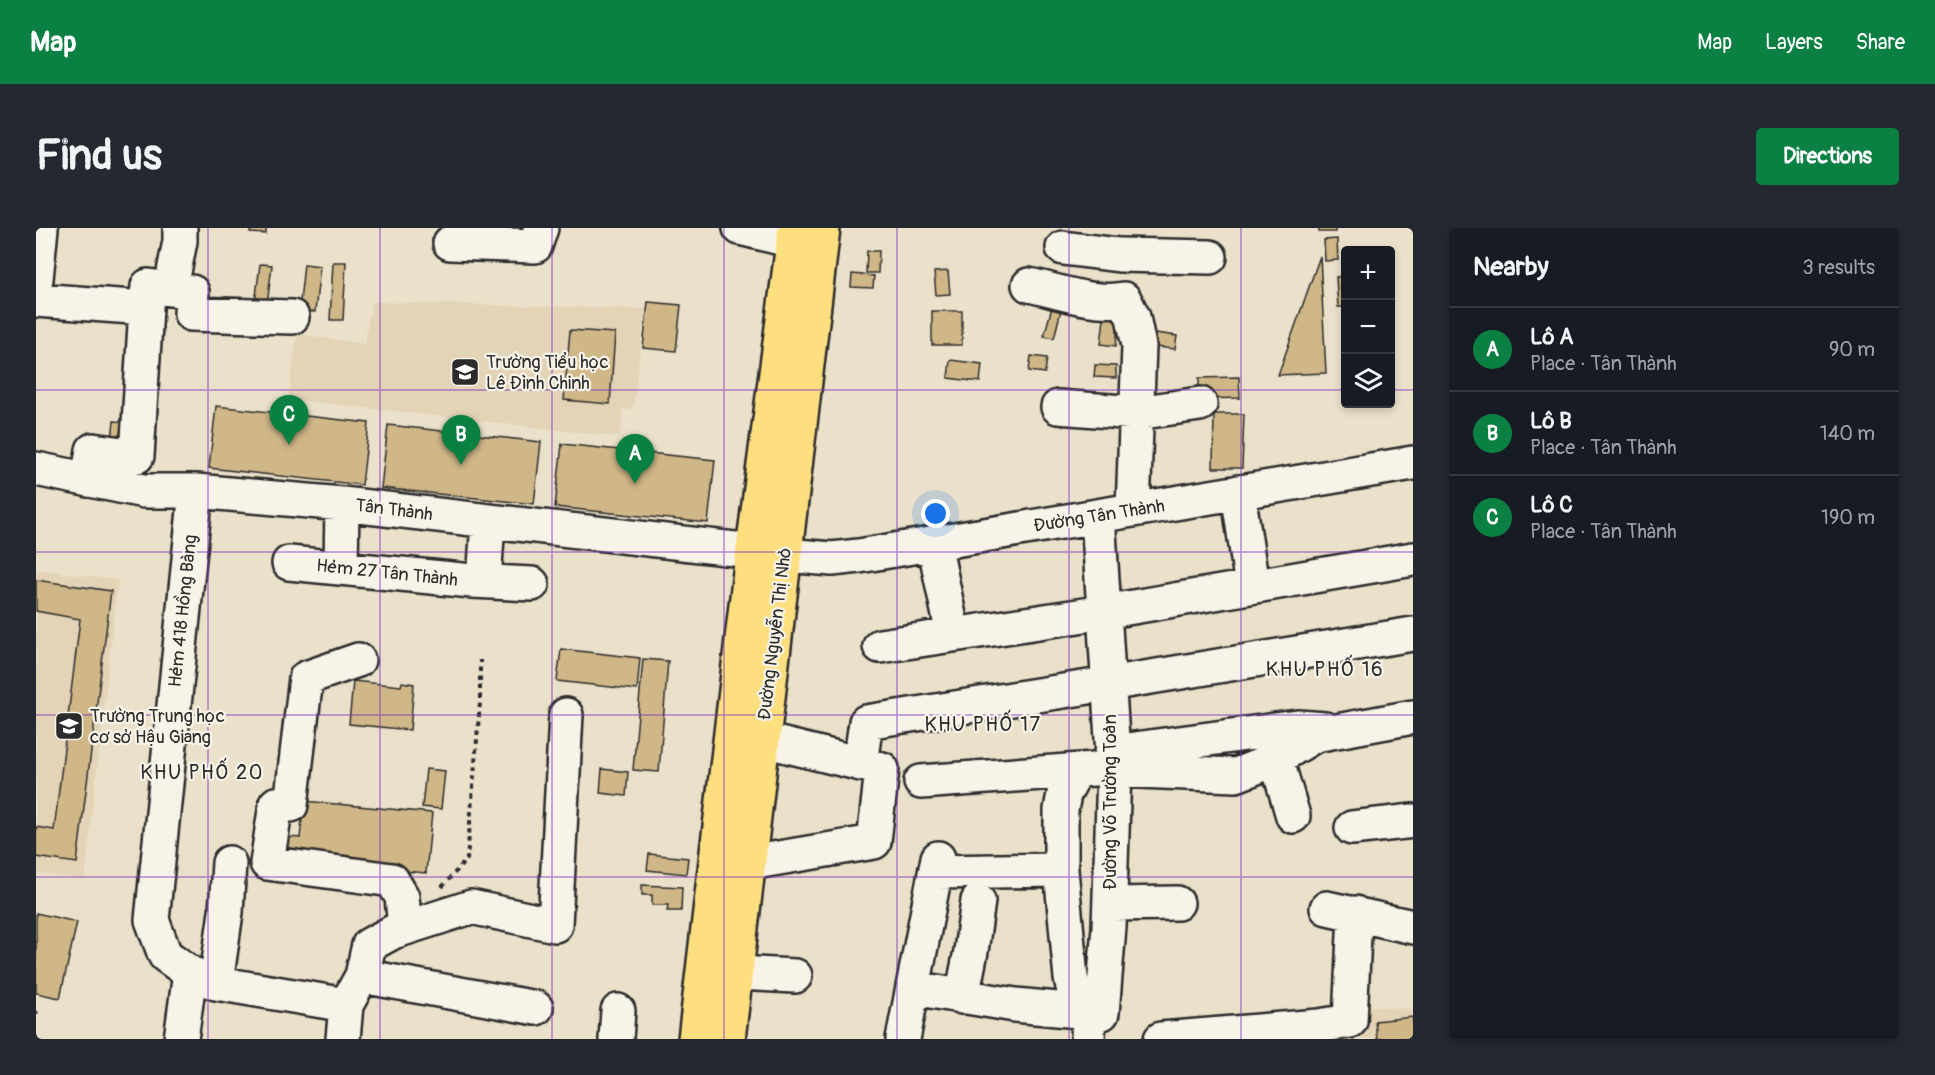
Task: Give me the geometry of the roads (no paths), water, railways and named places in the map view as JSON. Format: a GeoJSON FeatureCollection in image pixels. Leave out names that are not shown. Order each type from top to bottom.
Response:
{"type":"FeatureCollection","features":[{"type":"Feature","properties":{"kind":"main road","name":"Đường Nguyễn Thị Nhỏ"},"geometry":{"type":"LineString","coordinates":[[695,1039],[752,551],[808,236]]}},
{"type":"Feature","properties":{"kind":"main road","name":"Đường Nguyễn Thị Nhỏ"},"geometry":{"type":"LineString","coordinates":[[728,1039],[785,555],[808,236]]}},
{"type":"Feature","properties":{"kind":"main road"},"geometry":{"type":"LineString","coordinates":[[752,551],[785,555]]}},
{"type":"Feature","properties":{"kind":"street"},"geometry":{"type":"LineString","coordinates":[[36,279],[41,228]]}},
{"type":"Feature","properties":{"kind":"street"},"geometry":{"type":"LineString","coordinates":[[88,480],[93,450],[137,456],[159,298],[180,241],[180,228]]}},
{"type":"Feature","properties":{"kind":"street"},"geometry":{"type":"LineString","coordinates":[[450,243],[534,246],[541,228]]}},
{"type":"Feature","properties":{"kind":"street"},"geometry":{"type":"LineString","coordinates":[[740,228],[808,236]]}},
{"type":"Feature","properties":{"kind":"street"},"geometry":{"type":"LineString","coordinates":[[1063,248],[1120,242],[1210,257]]}},
{"type":"Feature","properties":{"kind":"street"},"geometry":{"type":"LineString","coordinates":[[1120,242],[1120,300],[1133,316],[1139,345],[1133,510]]}},
{"type":"Feature","properties":{"kind":"street"},"geometry":{"type":"LineString","coordinates":[[1029,285],[1083,297],[1120,300]]}},
{"type":"Feature","properties":{"kind":"street"},"geometry":{"type":"LineString","coordinates":[[36,300],[159,298],[192,292],[191,314],[292,316]]}},
{"type":"Feature","properties":{"kind":"street"},"geometry":{"type":"LineString","coordinates":[[1058,407],[1136,413],[1200,404]]}},
{"type":"Feature","properties":{"kind":"street","name":"Đường Tân Thành"},"geometry":{"type":"LineString","coordinates":[[785,555],[838,558],[1413,463]]}},
{"type":"Feature","properties":{"kind":"street","name":"Tân Thành"},"geometry":{"type":"LineString","coordinates":[[36,470],[144,491],[196,491],[342,504],[752,551]]}},
{"type":"Feature","properties":{"kind":"street","name":"Hẻm 418 Hồng Bàng"},"geometry":{"type":"LineString","coordinates":[[196,491],[152,920],[165,955],[203,978]]}},
{"type":"Feature","properties":{"kind":"street"},"geometry":{"type":"LineString","coordinates":[[1238,492],[1252,586]]}},
{"type":"Feature","properties":{"kind":"street"},"geometry":{"type":"LineString","coordinates":[[341,568],[342,504]]}},
{"type":"Feature","properties":{"kind":"street","name":"Đường Võ Trường Toản"},"geometry":{"type":"LineString","coordinates":[[1089,1026],[1102,1013],[1110,904],[1113,763],[1098,516]]}},
{"type":"Feature","properties":{"kind":"street","name":"Hẻm 27 Tân Thành"},"geometry":{"type":"LineString","coordinates":[[484,582],[488,522]]}},
{"type":"Feature","properties":{"kind":"street"},"geometry":{"type":"LineString","coordinates":[[934,543],[952,635]]}},
{"type":"Feature","properties":{"kind":"street"},"geometry":{"type":"LineString","coordinates":[[880,646],[1104,612],[1413,558]]}},
{"type":"Feature","properties":{"kind":"street","name":"Hẻm 27 Tân Thành"},"geometry":{"type":"LineString","coordinates":[[289,563],[484,582],[532,584]]}},
{"type":"Feature","properties":{"kind":"street"},"geometry":{"type":"LineString","coordinates":[[749,862],[874,842],[871,767],[866,722],[1413,634]]}},
{"type":"Feature","properties":{"kind":"street"},"geometry":{"type":"LineString","coordinates":[[358,660],[306,678],[291,806],[276,804],[267,863],[392,880],[402,897],[405,928]]}},
{"type":"Feature","properties":{"kind":"street"},"geometry":{"type":"LineString","coordinates":[[343,1039],[346,1005],[362,976],[369,945],[393,932],[471,907],[555,925],[566,715]]}},
{"type":"Feature","properties":{"kind":"street"},"geometry":{"type":"LineString","coordinates":[[1113,763],[1236,775],[1276,759],[1315,735],[1413,717]]}},
{"type":"Feature","properties":{"kind":"street"},"geometry":{"type":"LineString","coordinates":[[921,782],[1076,771],[1298,727],[1316,727],[1333,731]]}},
{"type":"Feature","properties":{"kind":"street"},"geometry":{"type":"LineString","coordinates":[[763,740],[871,767]]}},
{"type":"Feature","properties":{"kind":"street"},"geometry":{"type":"LineString","coordinates":[[1276,759],[1293,816]]}},
{"type":"Feature","properties":{"kind":"street"},"geometry":{"type":"LineString","coordinates":[[1076,771],[1064,794],[1061,810],[1061,870],[1071,978],[1076,1000],[1089,1026]]}},
{"type":"Feature","properties":{"kind":"street"},"geometry":{"type":"LineString","coordinates":[[1352,828],[1413,821]]}},
{"type":"Feature","properties":{"kind":"street"},"geometry":{"type":"LineString","coordinates":[[182,1039],[226,912],[229,863]]}},
{"type":"Feature","properties":{"kind":"street"},"geometry":{"type":"LineString","coordinates":[[903,1039],[937,865],[1061,870]]}},
{"type":"Feature","properties":{"kind":"street"},"geometry":{"type":"LineString","coordinates":[[962,997],[978,901]]}},
{"type":"Feature","properties":{"kind":"street"},"geometry":{"type":"LineString","coordinates":[[1110,904],[1177,903]]}},
{"type":"Feature","properties":{"kind":"street"},"geometry":{"type":"LineString","coordinates":[[1161,1039],[1319,1033],[1350,1021],[1341,910],[1413,927]]}},
{"type":"Feature","properties":{"kind":"street"},"geometry":{"type":"LineString","coordinates":[[736,973],[795,976]]}},
{"type":"Feature","properties":{"kind":"street"},"geometry":{"type":"LineString","coordinates":[[362,976],[536,1008]]}},
{"type":"Feature","properties":{"kind":"street"},"geometry":{"type":"LineString","coordinates":[[203,978],[346,1005]]}},
{"type":"Feature","properties":{"kind":"street"},"geometry":{"type":"LineString","coordinates":[[913,988],[1015,1005],[1089,1026]]}},
{"type":"Feature","properties":{"kind":"place","name":"Trường Tiểu học Lê Đình Chinh"},"geometry":{"type":"Point","coordinates":[465,372]}},
{"type":"Feature","properties":{"kind":"place","name":"Lô C"},"geometry":{"type":"Point","coordinates":[289,445]}},
{"type":"Feature","properties":{"kind":"place","name":"Lô B"},"geometry":{"type":"Point","coordinates":[461,465]}},
{"type":"Feature","properties":{"kind":"place","name":"Lô A"},"geometry":{"type":"Point","coordinates":[635,484]}},
{"type":"Feature","properties":{"kind":"place","name":"Trường Trung học cơ sở Hậu Giang"},"geometry":{"type":"Point","coordinates":[69,726]}},
{"type":"Feature","properties":{"kind":"district","name":"KHU PHỐ 16"},"geometry":{"type":"Point","coordinates":[1325,669]}},
{"type":"Feature","properties":{"kind":"district","name":"KHU PHỐ 17"},"geometry":{"type":"Point","coordinates":[983,724]}},
{"type":"Feature","properties":{"kind":"district","name":"KHU PHỐ 20"},"geometry":{"type":"Point","coordinates":[202,772]}}]}
